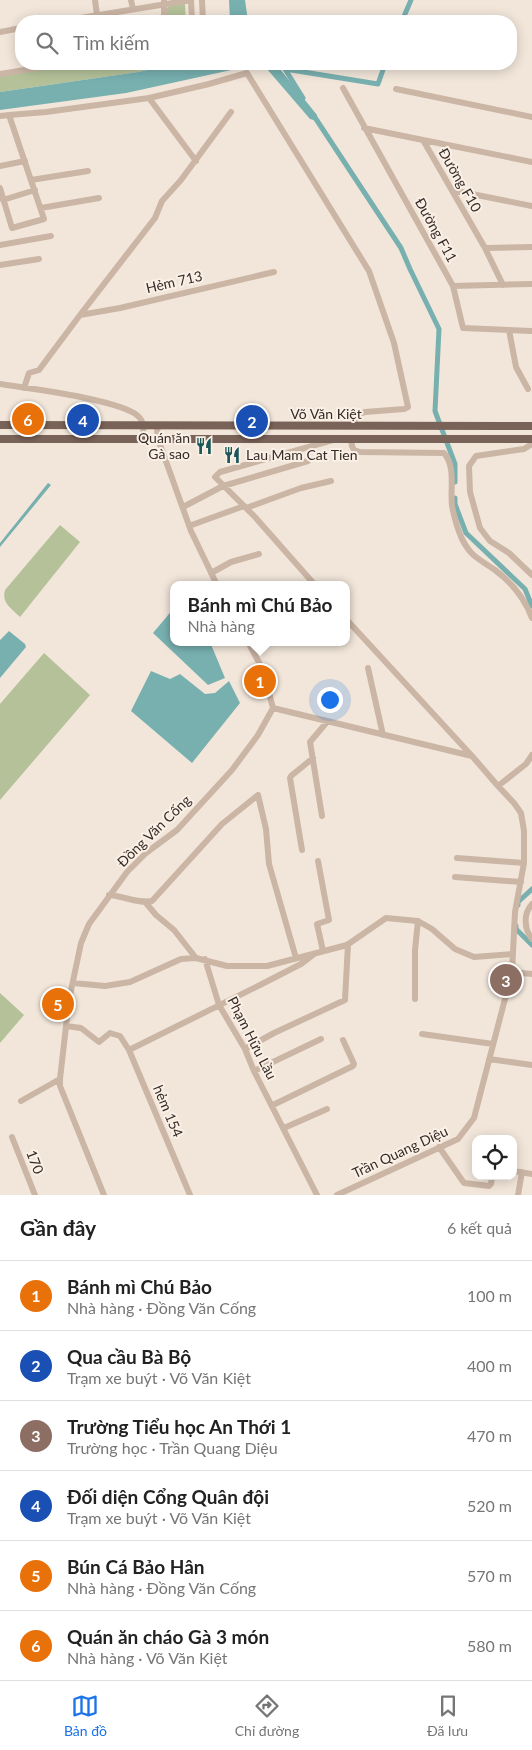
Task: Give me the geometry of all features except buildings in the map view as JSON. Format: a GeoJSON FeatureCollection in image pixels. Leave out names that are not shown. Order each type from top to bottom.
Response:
{"type":"FeatureCollection","features":[{"type":"Feature","properties":{"kind":"main road","name":"Võ Văn Kiệt"},"geometry":{"type":"LineString","coordinates":[[0,425],[157,427],[532,426]]}},
{"type":"Feature","properties":{"kind":"main road","name":"Võ Văn Kiệt"},"geometry":{"type":"LineString","coordinates":[[0,439],[532,439]]}},
{"type":"Feature","properties":{"kind":"street"},"geometry":{"type":"LineString","coordinates":[[95,0],[97,15],[164,2],[191,0],[192,15]]}},
{"type":"Feature","properties":{"kind":"street"},"geometry":{"type":"LineString","coordinates":[[131,0],[133,9]]}},
{"type":"Feature","properties":{"kind":"street"},"geometry":{"type":"LineString","coordinates":[[202,0],[203,15]]}},
{"type":"Feature","properties":{"kind":"street"},"geometry":{"type":"LineString","coordinates":[[164,2],[164,15]]}},
{"type":"Feature","properties":{"kind":"street"},"geometry":{"type":"LineString","coordinates":[[0,32],[15,29]]}},
{"type":"Feature","properties":{"kind":"street"},"geometry":{"type":"LineString","coordinates":[[0,74],[24,70]]}},
{"type":"Feature","properties":{"kind":"street"},"geometry":{"type":"LineString","coordinates":[[0,116],[46,112],[149,98],[246,73],[369,272],[394,343],[408,407],[357,414],[352,426]]}},
{"type":"Feature","properties":{"kind":"street","name":"Đường F11"},"geometry":{"type":"LineString","coordinates":[[343,88],[453,286],[463,328],[532,331]]}},
{"type":"Feature","properties":{"kind":"street"},"geometry":{"type":"LineString","coordinates":[[396,89],[532,117]]}},
{"type":"Feature","properties":{"kind":"street"},"geometry":{"type":"LineString","coordinates":[[149,98],[196,161]]}},
{"type":"Feature","properties":{"kind":"street"},"geometry":{"type":"LineString","coordinates":[[24,388],[28,373],[39,370],[158,213],[160,206],[196,161],[231,112]]}},
{"type":"Feature","properties":{"kind":"street"},"geometry":{"type":"LineString","coordinates":[[0,188],[12,228],[44,219],[9,115]]}},
{"type":"Feature","properties":{"kind":"street","name":"Đường F10"},"geometry":{"type":"LineString","coordinates":[[364,128],[422,140],[485,248],[503,285]]}},
{"type":"Feature","properties":{"kind":"street"},"geometry":{"type":"LineString","coordinates":[[422,140],[532,162]]}},
{"type":"Feature","properties":{"kind":"street"},"geometry":{"type":"LineString","coordinates":[[0,166],[25,160]]}},
{"type":"Feature","properties":{"kind":"street"},"geometry":{"type":"LineString","coordinates":[[31,180],[88,170]]}},
{"type":"Feature","properties":{"kind":"street"},"geometry":{"type":"LineString","coordinates":[[3,200],[35,190]]}},
{"type":"Feature","properties":{"kind":"street"},"geometry":{"type":"LineString","coordinates":[[452,190],[532,206]]}},
{"type":"Feature","properties":{"kind":"street"},"geometry":{"type":"LineString","coordinates":[[41,208],[99,198]]}},
{"type":"Feature","properties":{"kind":"street"},"geometry":{"type":"LineString","coordinates":[[0,245],[51,236]]}},
{"type":"Feature","properties":{"kind":"street"},"geometry":{"type":"LineString","coordinates":[[485,248],[532,247]]}},
{"type":"Feature","properties":{"kind":"street"},"geometry":{"type":"LineString","coordinates":[[0,265],[39,259]]}},
{"type":"Feature","properties":{"kind":"street","name":"Hẻm 713"},"geometry":{"type":"LineString","coordinates":[[80,315],[120,308],[274,272]]}},
{"type":"Feature","properties":{"kind":"street"},"geometry":{"type":"LineString","coordinates":[[453,286],[532,284]]}},
{"type":"Feature","properties":{"kind":"street"},"geometry":{"type":"LineString","coordinates":[[509,330],[516,366],[528,389]]}},
{"type":"Feature","properties":{"kind":"street"},"geometry":{"type":"LineString","coordinates":[[0,384],[112,404],[131,410],[139,416],[143,426],[143,439]]}},
{"type":"Feature","properties":{"kind":"street"},"geometry":{"type":"LineString","coordinates":[[157,427],[158,439],[189,526],[215,581]]}},
{"type":"Feature","properties":{"kind":"street"},"geometry":{"type":"LineString","coordinates":[[310,581],[245,507],[215,477],[220,472],[338,439]]}},
{"type":"Feature","properties":{"kind":"street"},"geometry":{"type":"LineString","coordinates":[[352,439],[354,450],[360,452],[444,454],[448,458],[451,471],[452,506],[461,536],[470,554],[496,571],[510,584],[523,599],[532,618]]}},
{"type":"Feature","properties":{"kind":"street"},"geometry":{"type":"LineString","coordinates":[[532,444],[524,449],[476,456],[469,466],[470,492],[480,528],[490,541],[532,575]]}},
{"type":"Feature","properties":{"kind":"street"},"geometry":{"type":"LineString","coordinates":[[183,507],[223,486],[308,461]]}},
{"type":"Feature","properties":{"kind":"street"},"geometry":{"type":"LineString","coordinates":[[189,526],[301,488],[331,481]]}},
{"type":"Feature","properties":{"kind":"street"},"geometry":{"type":"LineString","coordinates":[[211,573],[231,562],[259,554]]}},
{"type":"Feature","properties":{"kind":"street","name":"Trần Quang Diệu"},"geometry":{"type":"LineString","coordinates":[[337,1195],[458,1139],[474,1118],[512,972],[516,912],[524,863],[524,831],[521,813],[514,803],[350,624]]}},
{"type":"Feature","properties":{"kind":"street"},"geometry":{"type":"LineString","coordinates":[[250,646],[263,670],[273,708],[472,756]]}},
{"type":"Feature","properties":{"kind":"street"},"geometry":{"type":"LineString","coordinates":[[368,668],[383,736]]}},
{"type":"Feature","properties":{"kind":"street","name":"Đồng Văn Cống"},"geometry":{"type":"LineString","coordinates":[[104,1195],[60,1086],[66,1026],[73,983],[85,933],[109,895],[137,862],[177,830],[232,770],[258,735],[273,708]]}},
{"type":"Feature","properties":{"kind":"street"},"geometry":{"type":"LineString","coordinates":[[322,816],[310,742],[327,722]]}},
{"type":"Feature","properties":{"kind":"street"},"geometry":{"type":"LineString","coordinates":[[498,786],[526,764],[532,755]]}},
{"type":"Feature","properties":{"kind":"street"},"geometry":{"type":"LineString","coordinates":[[302,850],[290,778],[312,758]]}},
{"type":"Feature","properties":{"kind":"street"},"geometry":{"type":"LineString","coordinates":[[146,903],[152,901],[158,895],[222,824],[258,795],[266,829],[269,864],[296,958]]}},
{"type":"Feature","properties":{"kind":"street"},"geometry":{"type":"LineString","coordinates":[[457,858],[524,863]]}},
{"type":"Feature","properties":{"kind":"street"},"geometry":{"type":"LineString","coordinates":[[318,860],[329,920],[317,924],[323,951]]}},
{"type":"Feature","properties":{"kind":"street"},"geometry":{"type":"LineString","coordinates":[[455,877],[520,882]]}},
{"type":"Feature","properties":{"kind":"street"},"geometry":{"type":"LineString","coordinates":[[109,895],[122,896],[146,903],[156,915],[174,930],[196,958]]}},
{"type":"Feature","properties":{"kind":"street"},"geometry":{"type":"LineString","coordinates":[[532,904],[528,908],[525,922],[528,934],[532,939]]}},
{"type":"Feature","properties":{"kind":"street"},"geometry":{"type":"LineString","coordinates":[[73,983],[105,986],[130,982],[182,959],[205,959],[227,966],[267,966],[348,944],[386,918],[418,921],[432,929],[455,949],[474,956],[512,954]]}},
{"type":"Feature","properties":{"kind":"street"},"geometry":{"type":"LineString","coordinates":[[415,999],[415,950],[418,921]]}},
{"type":"Feature","properties":{"kind":"street"},"geometry":{"type":"LineString","coordinates":[[245,1049],[274,1033],[345,1000],[348,944]]}},
{"type":"Feature","properties":{"kind":"street"},"geometry":{"type":"LineString","coordinates":[[129,1050],[301,964],[315,953]]}},
{"type":"Feature","properties":{"kind":"street","name":"Phạm Hữu Lầu"},"geometry":{"type":"LineString","coordinates":[[205,959],[219,1005],[245,1049],[254,1071],[317,1195]]}},
{"type":"Feature","properties":{"kind":"street"},"geometry":{"type":"LineString","coordinates":[[512,972],[532,974]]}},
{"type":"Feature","properties":{"kind":"street","name":"hẻm 154"},"geometry":{"type":"LineString","coordinates":[[66,1026],[81,1028],[99,1042],[110,1033],[121,1037],[129,1050],[190,1195]]}},
{"type":"Feature","properties":{"kind":"street"},"geometry":{"type":"LineString","coordinates":[[422,1034],[493,1044]]}},
{"type":"Feature","properties":{"kind":"street"},"geometry":{"type":"LineString","coordinates":[[254,1071],[321,1039]]}},
{"type":"Feature","properties":{"kind":"street"},"geometry":{"type":"LineString","coordinates":[[272,1105],[353,1066],[354,1064],[342,1040]]}},
{"type":"Feature","properties":{"kind":"street"},"geometry":{"type":"LineString","coordinates":[[490,1059],[532,1065]]}},
{"type":"Feature","properties":{"kind":"street"},"geometry":{"type":"LineString","coordinates":[[20,1101],[60,1079]]}},
{"type":"Feature","properties":{"kind":"street"},"geometry":{"type":"LineString","coordinates":[[284,1128],[327,1110]]}},
{"type":"Feature","properties":{"kind":"street","name":"170"},"geometry":{"type":"LineString","coordinates":[[12,1137],[35,1195]]}},
{"type":"Feature","properties":{"kind":"street"},"geometry":{"type":"LineString","coordinates":[[439,1147],[464,1182],[489,1186],[492,1180]]}},
{"type":"Feature","properties":{"kind":"street"},"geometry":{"type":"LineString","coordinates":[[517,1171],[532,1174]]}},
{"type":"Feature","properties":{"kind":"street"},"geometry":{"type":"LineString","coordinates":[[518,1195],[522,1172]]}},
{"type":"Feature","properties":{"kind":"green space"},"geometry":{"type":"Polygon","coordinates":[[[185,4],[186,15],[166,15],[167,8],[170,5],[185,4]]]}},
{"type":"Feature","properties":{"kind":"green space"},"geometry":{"type":"Polygon","coordinates":[[[38,70],[147,70],[0,92],[0,76],[38,70]]]}},
{"type":"Feature","properties":{"kind":"green space"},"geometry":{"type":"Polygon","coordinates":[[[60,525],[80,542],[20,617],[6,602],[5,590],[60,525]]]}},
{"type":"Feature","properties":{"kind":"green space"},"geometry":{"type":"Polygon","coordinates":[[[44,653],[90,695],[0,800],[0,704],[44,653]]]}},
{"type":"Feature","properties":{"kind":"green space"},"geometry":{"type":"Polygon","coordinates":[[[0,993],[24,1015],[0,1043],[0,993]]]}},
{"type":"Feature","properties":{"kind":"water"},"geometry":{"type":"Polygon","coordinates":[[[229,0],[245,0],[247,15],[230,15],[229,0]]]}},
{"type":"Feature","properties":{"kind":"water"},"geometry":{"type":"Polygon","coordinates":[[[147,70],[231,70],[126,93],[0,110],[0,92],[147,70]]]}},
{"type":"Feature","properties":{"kind":"water"},"geometry":{"type":"Polygon","coordinates":[[[268,70],[281,70],[317,115],[317,121],[310,119],[268,70]]]}},
{"type":"Feature","properties":{"kind":"water"},"geometry":{"type":"Polygon","coordinates":[[[48,483],[51,485],[0,547],[0,543],[48,483]]]}},
{"type":"Feature","properties":{"kind":"water"},"geometry":{"type":"Polygon","coordinates":[[[170,613],[170,646],[212,646],[225,678],[208,685],[153,633],[170,613]]]}},
{"type":"Feature","properties":{"kind":"water"},"geometry":{"type":"Polygon","coordinates":[[[9,631],[26,647],[0,678],[0,640],[9,631]]]}},
{"type":"Feature","properties":{"kind":"water"},"geometry":{"type":"Polygon","coordinates":[[[151,671],[170,679],[180,674],[205,694],[215,693],[229,681],[240,703],[192,763],[131,711],[151,671]]]}},
{"type":"Feature","properties":{"kind":"waterway"},"geometry":{"type":"LineString","coordinates":[[405,15],[411,0]]}},
{"type":"Feature","properties":{"kind":"waterway"},"geometry":{"type":"LineString","coordinates":[[286,70],[303,98]]}},
{"type":"Feature","properties":{"kind":"waterway"},"geometry":{"type":"LineString","coordinates":[[291,70],[378,84],[383,70]]}},
{"type":"Feature","properties":{"kind":"waterway"},"geometry":{"type":"LineString","coordinates":[[314,116],[401,248],[439,329],[435,411],[455,464],[455,482]]}},
{"type":"Feature","properties":{"kind":"waterway"},"geometry":{"type":"LineString","coordinates":[[455,498],[455,504],[466,533],[525,589],[532,606]]}},
{"type":"Feature","properties":{"kind":"waterway"},"geometry":{"type":"LineString","coordinates":[[518,905],[518,902],[532,889]]}},
{"type":"Feature","properties":{"kind":"waterway"},"geometry":{"type":"LineString","coordinates":[[516,926],[516,929],[532,945]]}},
{"type":"Feature","properties":{"kind":"place","name":"Quán ăn cháo Gà 3 món"},"geometry":{"type":"Point","coordinates":[28,419]}},
{"type":"Feature","properties":{"kind":"place","name":"Đối diện Cổng Quân đội"},"geometry":{"type":"Point","coordinates":[83,420]}},
{"type":"Feature","properties":{"kind":"place","name":"Qua cầu Bà Bộ"},"geometry":{"type":"Point","coordinates":[252,421]}},
{"type":"Feature","properties":{"kind":"place","name":"Quán ăn Gà sao"},"geometry":{"type":"Point","coordinates":[204,446]}},
{"type":"Feature","properties":{"kind":"place","name":"Lau Mam Cat Tien"},"geometry":{"type":"Point","coordinates":[232,455]}},
{"type":"Feature","properties":{"kind":"place","name":"Bánh mì Chú Bảo"},"geometry":{"type":"Point","coordinates":[260,681]}},
{"type":"Feature","properties":{"kind":"place","name":"Trường Tiểu học An Thới 1"},"geometry":{"type":"Point","coordinates":[506,980]}},
{"type":"Feature","properties":{"kind":"place","name":"Bún Cá Bảo Hân"},"geometry":{"type":"Point","coordinates":[58,1004]}}]}
